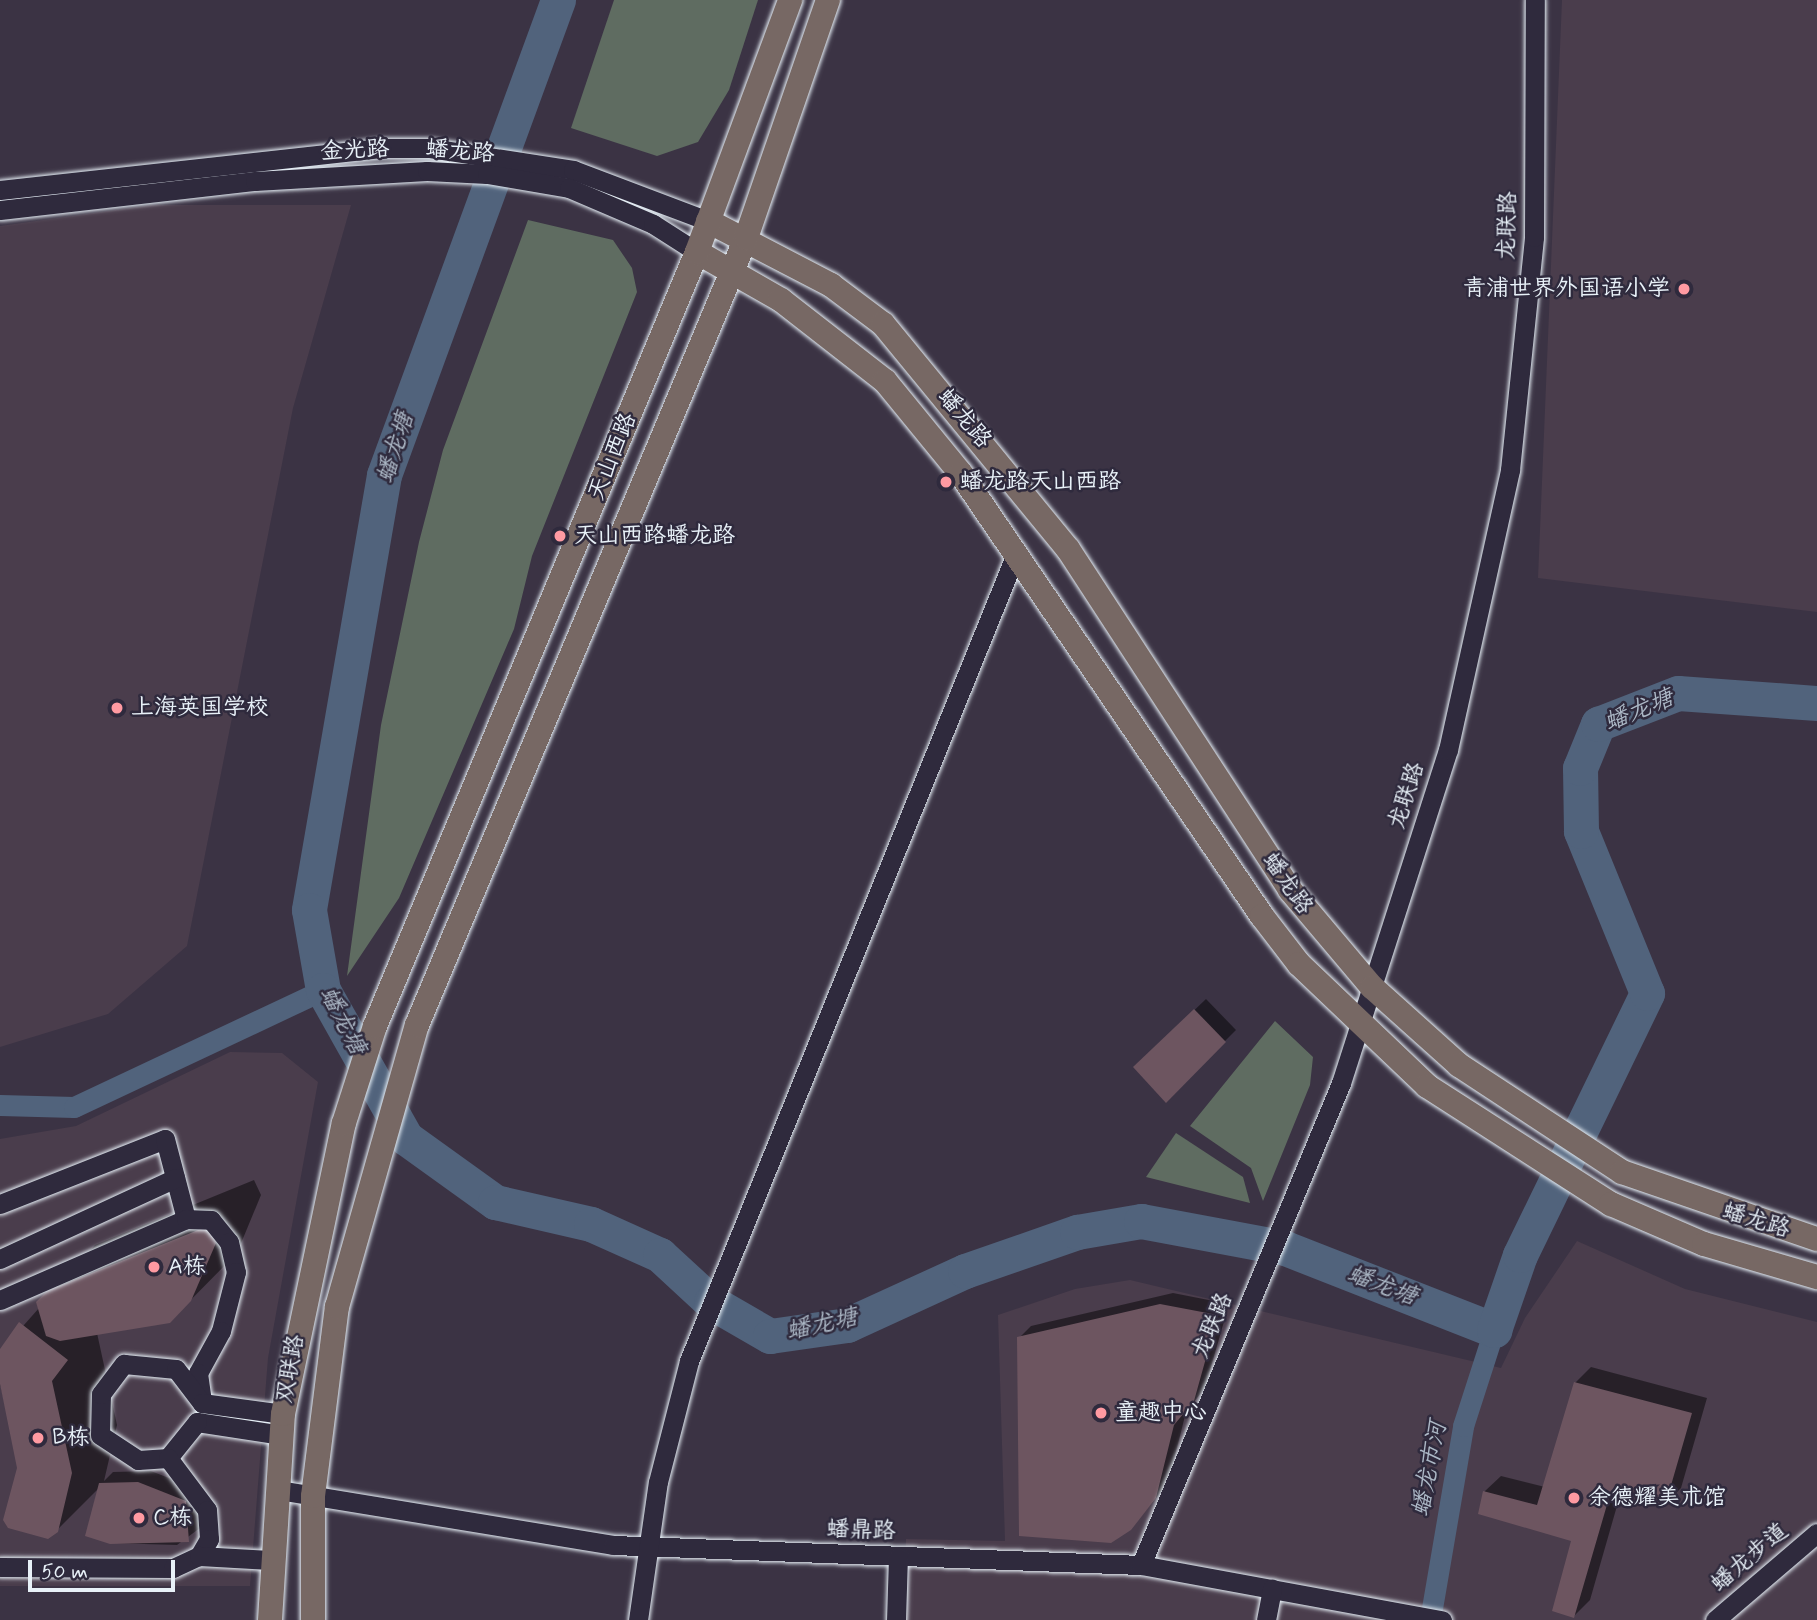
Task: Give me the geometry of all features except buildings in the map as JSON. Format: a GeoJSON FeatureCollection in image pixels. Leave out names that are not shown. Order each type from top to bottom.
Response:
{"type":"FeatureCollection","features":[{"type":"Feature","properties":{"kind":"main road","name":"天山西路"},"geometry":{"type":"LineString","coordinates":[[344,1123],[374,1026],[697,252],[790,0]]}},
{"type":"Feature","properties":{"kind":"main road","name":"天山西路"},"geometry":{"type":"LineString","coordinates":[[313,1620],[313,1496],[337,1307],[417,1025],[746,238],[828,0]]}},
{"type":"Feature","properties":{"kind":"main road","name":"蟠龙路"},"geometry":{"type":"LineString","coordinates":[[708,221],[746,238],[831,285],[883,324],[976,432],[1068,549],[1290,890],[1372,987],[1459,1065],[1532,1118],[1622,1172],[1817,1239]]}},
{"type":"Feature","properties":{"kind":"main road","name":"蟠龙路"},"geometry":{"type":"LineString","coordinates":[[697,252],[733,269],[885,381],[961,474],[1014,556],[1262,916],[1360,1024],[1427,1086],[1520,1150],[1611,1204],[1704,1244],[1817,1277]]}},
{"type":"Feature","properties":{"kind":"main road","name":"双联路"},"geometry":{"type":"LineString","coordinates":[[270,1620],[270,1560],[282,1425],[344,1123]]}},
{"type":"Feature","properties":{"kind":"street","name":"龙联路"},"geometry":{"type":"LineString","coordinates":[[1141,1564],[1292,1199],[1360,1024],[1448,750],[1510,470],[1534,237],[1535,0]]}},
{"type":"Feature","properties":{"kind":"street","name":"蟠龙路"},"geometry":{"type":"LineString","coordinates":[[0,190],[381,148],[430,148],[571,179],[708,221]]}},
{"type":"Feature","properties":{"kind":"street","name":"金光路"},"geometry":{"type":"LineString","coordinates":[[0,210],[255,181],[427,171],[571,179],[653,224],[697,252]]}},
{"type":"Feature","properties":{"kind":"street"},"geometry":{"type":"LineString","coordinates":[[638,1620],[646,1547],[689,1361],[736,1237],[1014,556]]}},
{"type":"Feature","properties":{"kind":"street"},"geometry":{"type":"LineString","coordinates":[[0,1205],[165,1139],[186,1219]]}},
{"type":"Feature","properties":{"kind":"street"},"geometry":{"type":"LineString","coordinates":[[0,1259],[175,1178]]}},
{"type":"Feature","properties":{"kind":"street"},"geometry":{"type":"LineString","coordinates":[[0,1300],[186,1219],[211,1220],[229,1242],[236,1272],[221,1331],[198,1373],[202,1403],[197,1422],[168,1458],[138,1460],[100,1435],[101,1394],[124,1364],[176,1369],[202,1403],[282,1425]]}},
{"type":"Feature","properties":{"kind":"street"},"geometry":{"type":"LineString","coordinates":[[197,1422],[282,1425]]}},
{"type":"Feature","properties":{"kind":"street"},"geometry":{"type":"LineString","coordinates":[[168,1458],[207,1510],[209,1539],[199,1556]]}},
{"type":"Feature","properties":{"kind":"street","name":"蟠鼎路"},"geometry":{"type":"LineString","coordinates":[[278,1490],[646,1547],[1141,1564],[1272,1589],[1377,1614],[1442,1620]]}},
{"type":"Feature","properties":{"kind":"street","name":"蟠龙步道"},"geometry":{"type":"LineString","coordinates":[[1715,1620],[1817,1533]]}},
{"type":"Feature","properties":{"kind":"street"},"geometry":{"type":"LineString","coordinates":[[0,1567],[173,1567],[199,1556],[270,1560]]}},
{"type":"Feature","properties":{"kind":"street"},"geometry":{"type":"LineString","coordinates":[[896,1620],[898,1557]]}},
{"type":"Feature","properties":{"kind":"street"},"geometry":{"type":"LineString","coordinates":[[1266,1620],[1272,1589]]}},
{"type":"Feature","properties":{"kind":"shaded area","name":"青浦世界外国语小学"},"geometry":{"type":"Polygon","coordinates":[[[1562,0],[1817,0],[1817,612],[1538,578],[1562,0]]]}},
{"type":"Feature","properties":{"kind":"shaded area","name":"上海英国学校"},"geometry":{"type":"Polygon","coordinates":[[[151,205],[351,205],[293,408],[187,946],[108,1014],[0,1047],[0,226],[151,205]]]}},
{"type":"Feature","properties":{"kind":"shaded area"},"geometry":{"type":"Polygon","coordinates":[[[230,1052],[282,1053],[318,1082],[268,1358],[250,1586],[0,1586],[0,1139],[76,1126],[230,1052]]]}},
{"type":"Feature","properties":{"kind":"shaded area"},"geometry":{"type":"Polygon","coordinates":[[[1577,1241],[1685,1289],[1817,1322],[1817,1620],[903,1620],[906,1539],[1005,1541],[998,1315],[1075,1289],[1130,1280],[1501,1368],[1525,1318],[1577,1241]]]}},
{"type":"Feature","properties":{"kind":"green space"},"geometry":{"type":"Polygon","coordinates":[[[614,0],[758,0],[729,90],[698,142],[657,156],[571,128],[614,0]]]}},
{"type":"Feature","properties":{"kind":"green space"},"geometry":{"type":"Polygon","coordinates":[[[528,220],[613,240],[632,268],[637,292],[532,556],[514,629],[399,898],[347,976],[381,725],[419,542],[443,450],[528,220]]]}},
{"type":"Feature","properties":{"kind":"green space"},"geometry":{"type":"Polygon","coordinates":[[[1275,1021],[1313,1057],[1310,1085],[1263,1201],[1251,1168],[1190,1126],[1275,1021]]]}},
{"type":"Feature","properties":{"kind":"green space"},"geometry":{"type":"Polygon","coordinates":[[[1176,1133],[1243,1177],[1250,1203],[1146,1177],[1176,1133]]]}},
{"type":"Feature","properties":{"kind":"waterway","name":"蟠龙塘"},"geometry":{"type":"LineString","coordinates":[[558,0],[384,475],[309,910],[323,990],[406,1138],[495,1202],[591,1224],[660,1255],[711,1302],[770,1336],[847,1325],[965,1271],[1077,1232],[1141,1221],[1285,1248],[1494,1330],[1520,1255],[1647,993],[1581,831],[1580,768],[1598,724],[1678,693],[1817,703]]}},
{"type":"Feature","properties":{"kind":"waterway"},"geometry":{"type":"LineString","coordinates":[[0,1105],[74,1107],[323,990]]}},
{"type":"Feature","properties":{"kind":"waterway","name":"蟠龙市河"},"geometry":{"type":"LineString","coordinates":[[1430,1620],[1463,1426],[1494,1330]]}},
{"type":"Feature","properties":{"kind":"place","name":"青浦世界外国语小学"},"geometry":{"type":"Point","coordinates":[1684,289]}},
{"type":"Feature","properties":{"kind":"place","name":"蟠龙路天山西路"},"geometry":{"type":"Point","coordinates":[946,482]}},
{"type":"Feature","properties":{"kind":"place","name":"天山西路蟠龙路"},"geometry":{"type":"Point","coordinates":[560,536]}},
{"type":"Feature","properties":{"kind":"place","name":"上海英国学校"},"geometry":{"type":"Point","coordinates":[117,708]}},
{"type":"Feature","properties":{"kind":"place","name":"A栋"},"geometry":{"type":"Point","coordinates":[154,1267]}},
{"type":"Feature","properties":{"kind":"place","name":"童趣中心"},"geometry":{"type":"Point","coordinates":[1101,1413]}},
{"type":"Feature","properties":{"kind":"place","name":"B栋"},"geometry":{"type":"Point","coordinates":[38,1438]}},
{"type":"Feature","properties":{"kind":"place","name":"余德耀美术馆"},"geometry":{"type":"Point","coordinates":[1574,1498]}},
{"type":"Feature","properties":{"kind":"place","name":"C栋"},"geometry":{"type":"Point","coordinates":[139,1518]}}]}
